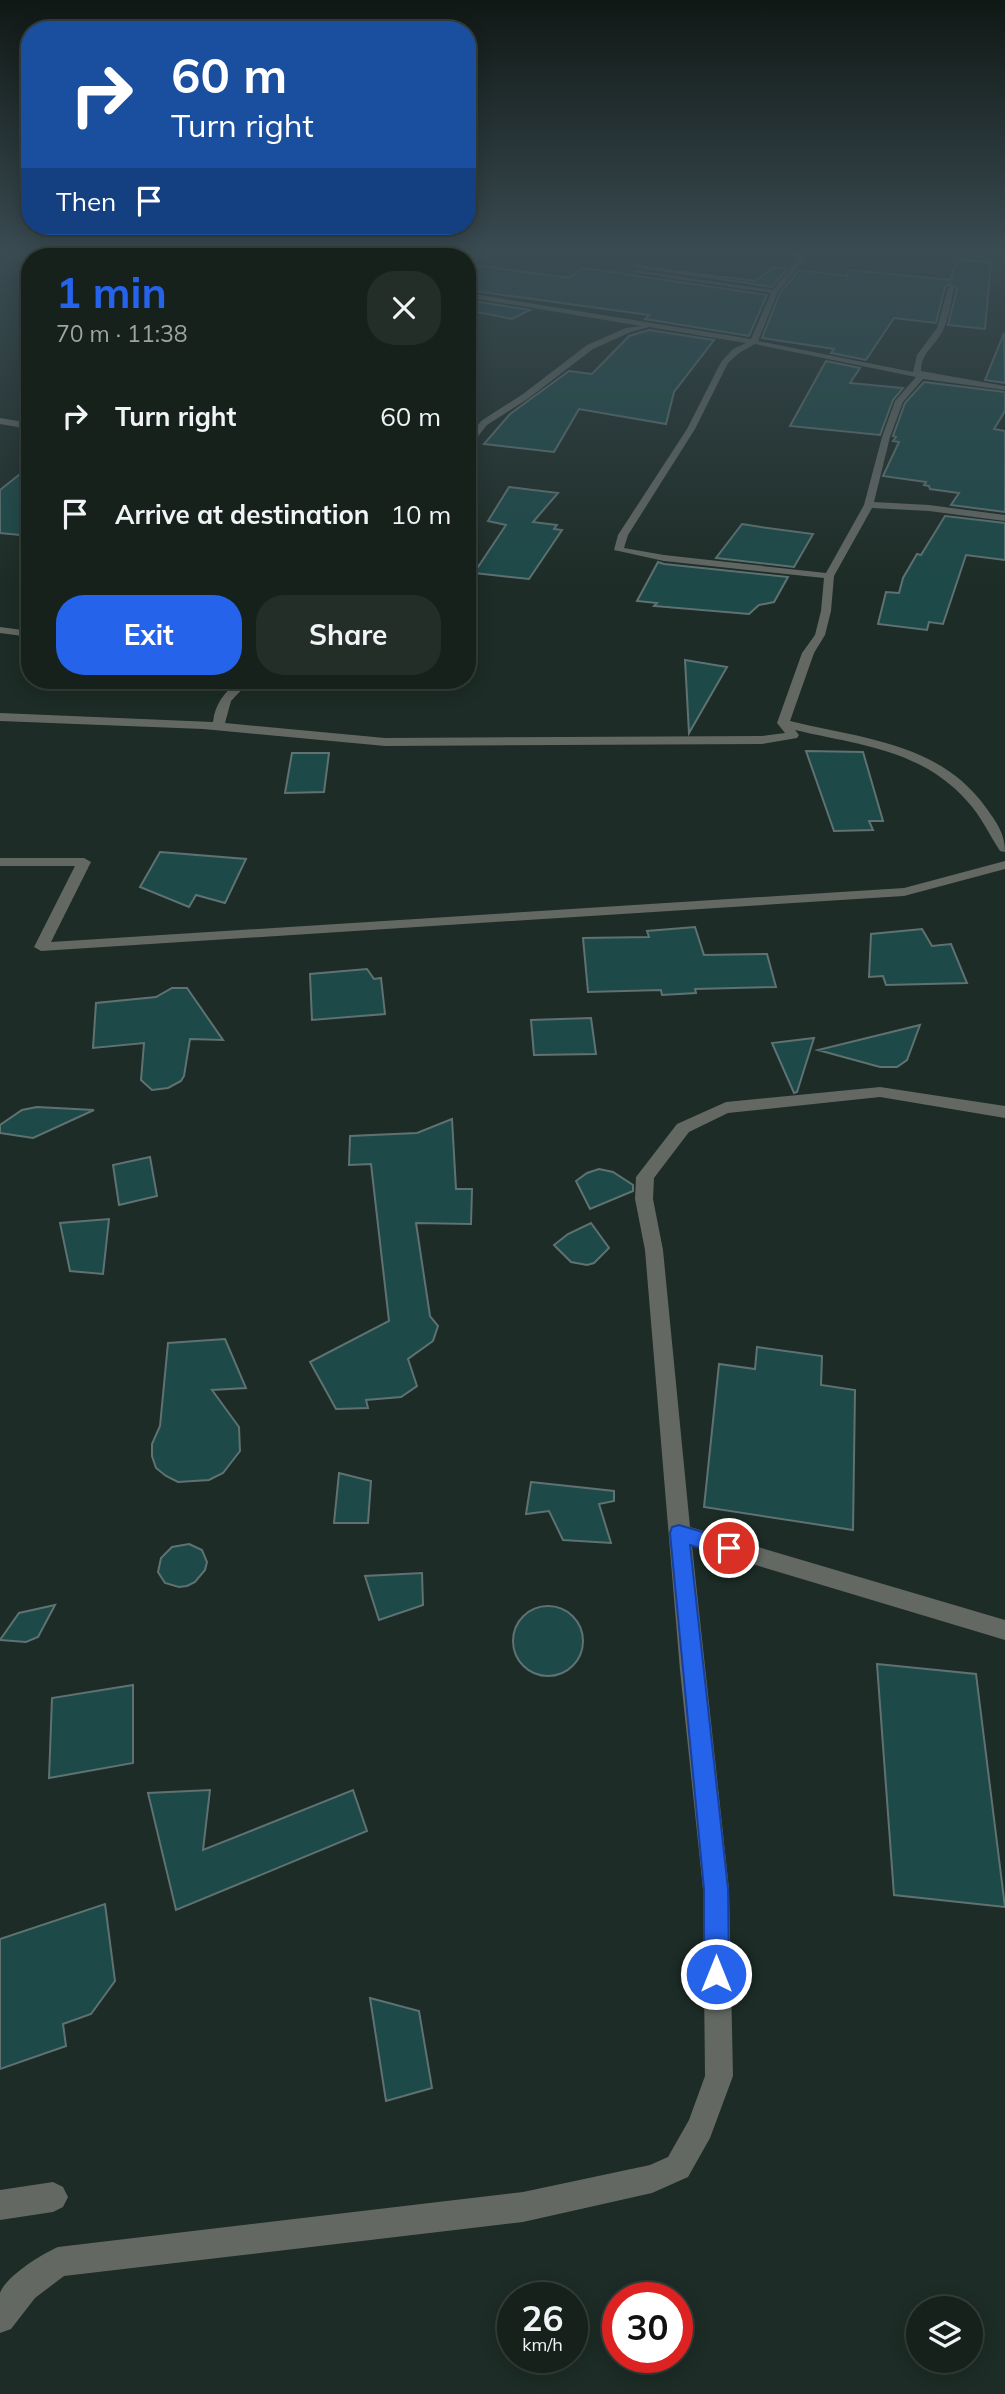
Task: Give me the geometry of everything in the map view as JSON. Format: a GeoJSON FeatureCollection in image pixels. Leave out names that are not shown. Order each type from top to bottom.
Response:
{"type":"FeatureCollection","features":[{"type":"Feature","properties":{"kind":"street"},"geometry":{"type":"LineString","coordinates":[[476,430],[480,423],[526,396],[569,363]]}},
{"type":"Feature","properties":{"kind":"street"},"geometry":{"type":"LineString","coordinates":[[725,363],[691,429],[623,535],[619,550],[664,558],[829,576]]}},
{"type":"Feature","properties":{"kind":"street"},"geometry":{"type":"LineString","coordinates":[[856,363],[921,376],[1005,388]]}},
{"type":"Feature","properties":{"kind":"street"},"geometry":{"type":"LineString","coordinates":[[917,363],[917,372],[921,376]]}},
{"type":"Feature","properties":{"kind":"street"},"geometry":{"type":"LineString","coordinates":[[783,723],[808,653],[820,635],[826,611],[829,576],[844,545],[869,505],[886,437],[899,401],[921,376]]}},
{"type":"Feature","properties":{"kind":"street"},"geometry":{"type":"LineString","coordinates":[[0,421],[21,424]]}},
{"type":"Feature","properties":{"kind":"street"},"geometry":{"type":"LineString","coordinates":[[869,505],[929,508],[1005,518]]}},
{"type":"Feature","properties":{"kind":"street"},"geometry":{"type":"LineString","coordinates":[[0,630],[21,633]]}},
{"type":"Feature","properties":{"kind":"street"},"geometry":{"type":"LineString","coordinates":[[219,726],[220,709],[235,689]]}},
{"type":"Feature","properties":{"kind":"street"},"geometry":{"type":"LineString","coordinates":[[0,718],[219,726],[385,742],[684,742],[762,740],[820,733]]}},
{"type":"Feature","properties":{"kind":"street"},"geometry":{"type":"LineString","coordinates":[[783,723],[820,733],[885,744],[925,758],[951,776],[974,800],[1005,848]]}},
{"type":"Feature","properties":{"kind":"street"},"geometry":{"type":"LineString","coordinates":[[783,723],[793,735]]}},
{"type":"Feature","properties":{"kind":"street"},"geometry":{"type":"LineString","coordinates":[[0,862],[84,862],[41,947],[904,892],[1005,865]]}},
{"type":"Feature","properties":{"kind":"street"},"geometry":{"type":"LineString","coordinates":[[0,2318],[24,2287],[58,2262],[523,2207],[652,2179],[678,2167],[700,2128],[719,2076],[716,1889],[679,1533],[654,1250],[644,1199],[645,1177],[683,1128],[726,1108],[880,1092],[1005,1112]]}},
{"type":"Feature","properties":{"kind":"street"},"geometry":{"type":"LineString","coordinates":[[679,1533],[1005,1630]]}},
{"type":"Feature","properties":{"kind":"street"},"geometry":{"type":"LineString","coordinates":[[0,2204],[53,2197]]}},
{"type":"Feature","properties":{"kind":"building"},"geometry":{"type":"Polygon","coordinates":[[[603,363],[697,363],[674,392],[666,424],[579,409],[554,452],[484,444],[510,414],[569,371],[592,374],[603,363]]]}},
{"type":"Feature","properties":{"kind":"building"},"geometry":{"type":"Polygon","coordinates":[[[825,363],[860,368],[850,383],[903,388],[893,400],[880,435],[790,426],[825,363]]]}},
{"type":"Feature","properties":{"kind":"building"},"geometry":{"type":"Polygon","coordinates":[[[992,363],[1005,363],[1005,383],[985,380],[992,363]]]}},
{"type":"Feature","properties":{"kind":"building"},"geometry":{"type":"Polygon","coordinates":[[[924,382],[1005,392],[1005,411],[994,429],[1005,431],[1005,512],[951,505],[959,493],[930,489],[924,485],[926,482],[883,476],[899,442],[893,441],[896,437],[893,436],[905,403],[924,382]]]}},
{"type":"Feature","properties":{"kind":"building"},"geometry":{"type":"Polygon","coordinates":[[[21,473],[20,535],[0,533],[0,490],[21,473]]]}},
{"type":"Feature","properties":{"kind":"building"},"geometry":{"type":"Polygon","coordinates":[[[509,487],[558,493],[533,522],[557,525],[554,529],[562,530],[529,579],[476,573],[506,525],[488,521],[509,487]]]}},
{"type":"Feature","properties":{"kind":"building"},"geometry":{"type":"Polygon","coordinates":[[[945,516],[1005,523],[1005,560],[966,555],[943,624],[929,622],[927,630],[878,624],[886,592],[899,593],[903,578],[917,554],[921,555],[945,516]]]}},
{"type":"Feature","properties":{"kind":"building"},"geometry":{"type":"Polygon","coordinates":[[[742,524],[813,534],[794,567],[716,558],[742,524]]]}},
{"type":"Feature","properties":{"kind":"building"},"geometry":{"type":"Polygon","coordinates":[[[658,562],[788,577],[774,602],[759,605],[749,614],[654,606],[657,603],[637,601],[658,562]]]}},
{"type":"Feature","properties":{"kind":"building"},"geometry":{"type":"Polygon","coordinates":[[[685,660],[727,667],[689,733],[685,660]]]}},
{"type":"Feature","properties":{"kind":"building"},"geometry":{"type":"Polygon","coordinates":[[[806,751],[863,752],[883,821],[869,821],[873,830],[834,831],[806,751]]]}},
{"type":"Feature","properties":{"kind":"building"},"geometry":{"type":"Polygon","coordinates":[[[292,753],[329,753],[324,792],[285,793],[292,753]]]}},
{"type":"Feature","properties":{"kind":"building"},"geometry":{"type":"Polygon","coordinates":[[[160,852],[246,859],[225,903],[196,895],[189,907],[140,887],[160,852]]]}},
{"type":"Feature","properties":{"kind":"building"},"geometry":{"type":"Polygon","coordinates":[[[695,927],[704,955],[767,954],[776,987],[695,989],[696,993],[662,995],[661,990],[588,992],[583,938],[649,937],[647,931],[695,927]]]}},
{"type":"Feature","properties":{"kind":"building"},"geometry":{"type":"Polygon","coordinates":[[[922,929],[932,946],[951,944],[967,983],[886,985],[883,976],[869,977],[871,934],[922,929]]]}},
{"type":"Feature","properties":{"kind":"building"},"geometry":{"type":"Polygon","coordinates":[[[367,969],[374,979],[381,978],[385,1014],[312,1020],[310,974],[367,969]]]}},
{"type":"Feature","properties":{"kind":"building"},"geometry":{"type":"Polygon","coordinates":[[[172,988],[187,988],[223,1040],[190,1039],[181,1081],[168,1088],[152,1090],[141,1080],[144,1043],[93,1048],[96,1003],[156,997],[172,988]]]}},
{"type":"Feature","properties":{"kind":"building"},"geometry":{"type":"Polygon","coordinates":[[[591,1018],[596,1054],[534,1055],[531,1020],[591,1018]]]}},
{"type":"Feature","properties":{"kind":"building"},"geometry":{"type":"Polygon","coordinates":[[[920,1025],[907,1060],[897,1067],[880,1067],[818,1050],[920,1025]]]}},
{"type":"Feature","properties":{"kind":"building"},"geometry":{"type":"Polygon","coordinates":[[[814,1038],[797,1092],[794,1093],[772,1043],[814,1038]]]}},
{"type":"Feature","properties":{"kind":"building"},"geometry":{"type":"Polygon","coordinates":[[[37,1107],[94,1110],[33,1138],[0,1133],[0,1125],[22,1110],[37,1107]]]}},
{"type":"Feature","properties":{"kind":"building"},"geometry":{"type":"Polygon","coordinates":[[[452,1119],[456,1189],[472,1189],[471,1224],[416,1223],[430,1316],[438,1326],[433,1341],[408,1359],[417,1386],[401,1397],[366,1400],[368,1408],[336,1409],[310,1362],[389,1321],[371,1164],[349,1165],[350,1136],[417,1133],[452,1119]]]}},
{"type":"Feature","properties":{"kind":"building"},"geometry":{"type":"Polygon","coordinates":[[[150,1157],[157,1196],[119,1205],[113,1165],[150,1157]]]}},
{"type":"Feature","properties":{"kind":"building"},"geometry":{"type":"Polygon","coordinates":[[[599,1169],[613,1172],[633,1185],[633,1191],[590,1209],[576,1181],[599,1169]]]}},
{"type":"Feature","properties":{"kind":"building"},"geometry":{"type":"Polygon","coordinates":[[[109,1219],[103,1274],[70,1271],[60,1223],[109,1219]]]}},
{"type":"Feature","properties":{"kind":"building"},"geometry":{"type":"Polygon","coordinates":[[[591,1223],[609,1248],[594,1263],[587,1265],[571,1262],[554,1245],[568,1234],[591,1223]]]}},
{"type":"Feature","properties":{"kind":"building"},"geometry":{"type":"Polygon","coordinates":[[[225,1339],[246,1388],[212,1390],[239,1427],[240,1451],[223,1473],[209,1480],[178,1482],[156,1468],[152,1456],[152,1444],[160,1426],[168,1343],[225,1339]]]}},
{"type":"Feature","properties":{"kind":"building"},"geometry":{"type":"Polygon","coordinates":[[[757,1347],[822,1356],[821,1385],[855,1390],[853,1530],[704,1507],[719,1364],[755,1369],[757,1347]]]}},
{"type":"Feature","properties":{"kind":"building"},"geometry":{"type":"Polygon","coordinates":[[[339,1473],[371,1481],[368,1523],[334,1523],[339,1473]]]}},
{"type":"Feature","properties":{"kind":"building"},"geometry":{"type":"Polygon","coordinates":[[[531,1482],[614,1491],[614,1501],[599,1504],[611,1543],[563,1540],[549,1511],[526,1514],[531,1482]]]}},
{"type":"Feature","properties":{"kind":"building"},"geometry":{"type":"Polygon","coordinates":[[[189,1544],[202,1550],[207,1562],[205,1570],[195,1582],[187,1586],[165,1583],[158,1572],[161,1558],[172,1547],[189,1544]]]}},
{"type":"Feature","properties":{"kind":"building"},"geometry":{"type":"Polygon","coordinates":[[[422,1573],[423,1605],[379,1620],[365,1576],[422,1573]]]}},
{"type":"Feature","properties":{"kind":"building"},"geometry":{"type":"Polygon","coordinates":[[[55,1605],[38,1637],[26,1642],[0,1640],[19,1613],[55,1605]]]}},
{"type":"Feature","properties":{"kind":"building"},"geometry":{"type":"Polygon","coordinates":[[[548,1606],[573,1616],[583,1641],[573,1666],[548,1676],[523,1666],[513,1641],[523,1616],[548,1606]]]}},
{"type":"Feature","properties":{"kind":"building"},"geometry":{"type":"Polygon","coordinates":[[[877,1664],[976,1674],[1005,1907],[894,1895],[877,1664]]]}},
{"type":"Feature","properties":{"kind":"building"},"geometry":{"type":"Polygon","coordinates":[[[133,1685],[133,1763],[49,1778],[52,1698],[133,1685]]]}},
{"type":"Feature","properties":{"kind":"building"},"geometry":{"type":"Polygon","coordinates":[[[210,1790],[203,1850],[353,1790],[367,1831],[176,1910],[148,1793],[210,1790]]]}},
{"type":"Feature","properties":{"kind":"building"},"geometry":{"type":"Polygon","coordinates":[[[105,1904],[115,1981],[91,2014],[63,2024],[66,2046],[0,2069],[0,1939],[105,1904]]]}},
{"type":"Feature","properties":{"kind":"building"},"geometry":{"type":"Polygon","coordinates":[[[370,1998],[419,2011],[432,2088],[386,2101],[370,1998]]]}},
{"type":"Feature","properties":{"kind":"route"},"geometry":{"type":"LineString","coordinates":[[716,1974],[716,1889],[679,1533],[729,1548]]}}]}
